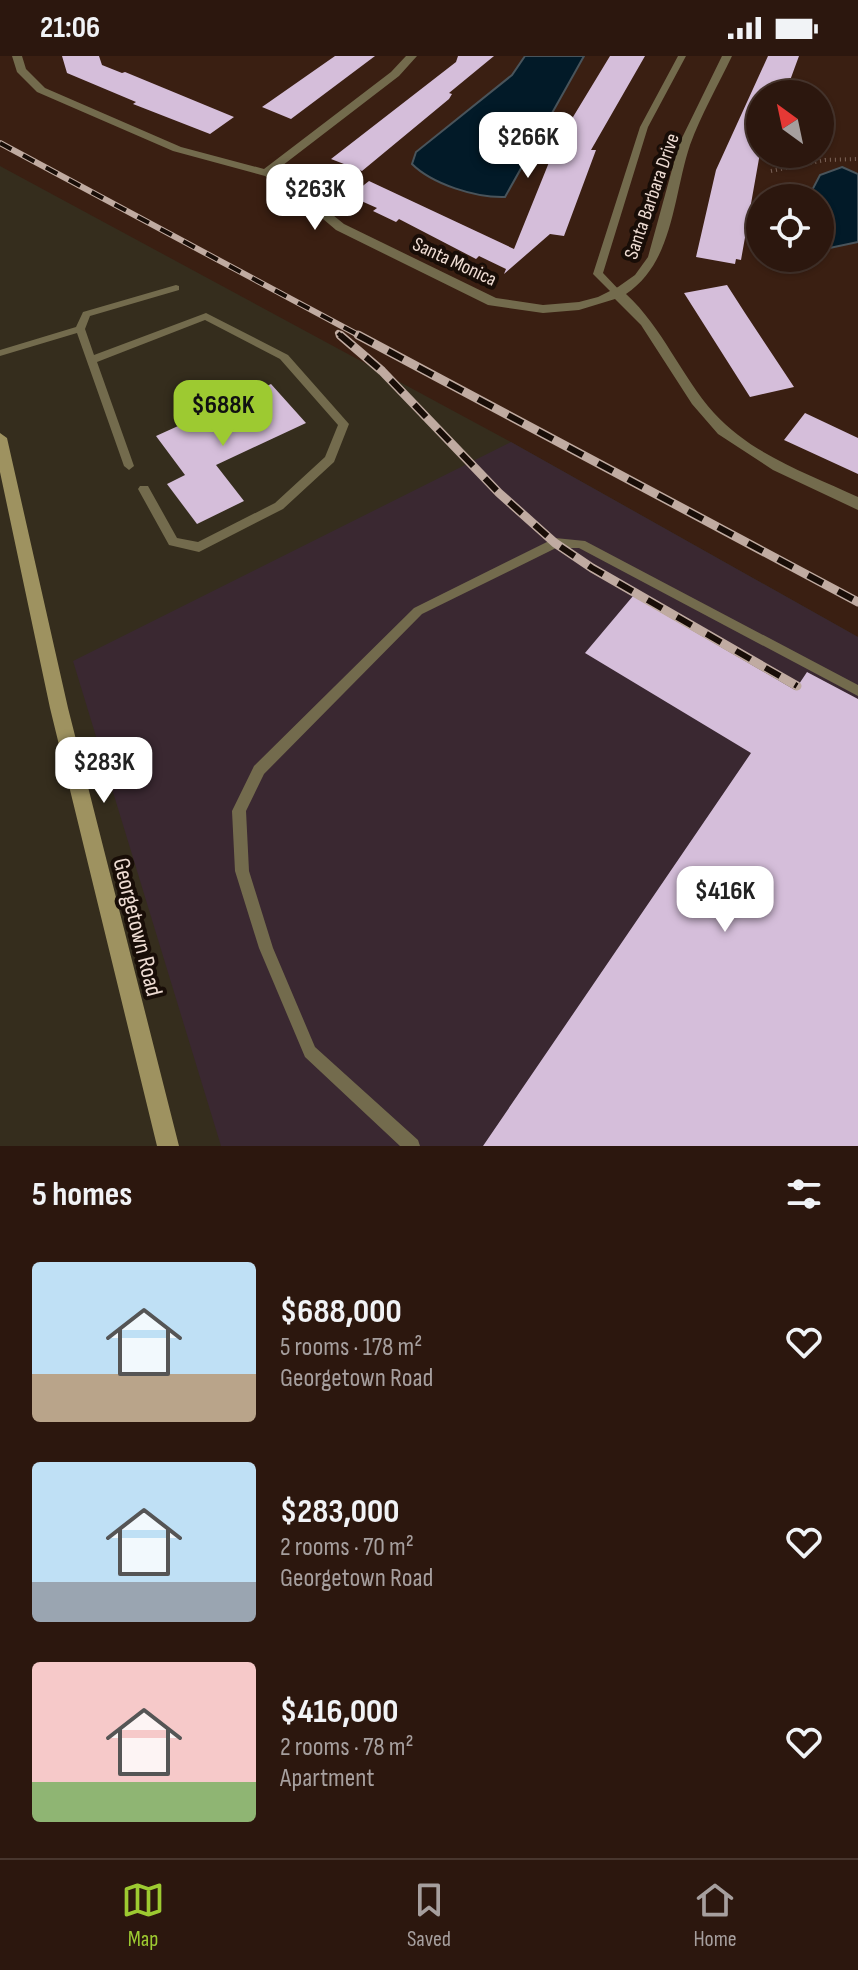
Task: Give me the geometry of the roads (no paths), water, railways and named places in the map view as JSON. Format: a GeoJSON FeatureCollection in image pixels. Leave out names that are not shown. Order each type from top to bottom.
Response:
{"type":"FeatureCollection","features":[{"type":"Feature","properties":{"kind":"main road","name":"Georgetown Road"},"geometry":{"type":"LineString","coordinates":[[0,438],[66,737],[168,1146]]}},
{"type":"Feature","properties":{"kind":"street","name":"Santa Monica"},"geometry":{"type":"LineString","coordinates":[[17,56],[20,68],[46,93],[177,149],[266,173],[293,188],[340,227],[485,300],[520,308],[551,309],[579,306],[617,293]]}},
{"type":"Feature","properties":{"kind":"street"},"geometry":{"type":"LineString","coordinates":[[266,173],[395,74],[412,56]]}},
{"type":"Feature","properties":{"kind":"street","name":"Santa Barbara Drive"},"geometry":{"type":"LineString","coordinates":[[617,293],[646,272],[654,257],[685,144],[727,56]]}},
{"type":"Feature","properties":{"kind":"street"},"geometry":{"type":"LineString","coordinates":[[617,293],[649,322],[700,405],[719,427],[753,452],[858,504]]}},
{"type":"Feature","properties":{"kind":"lane"},"geometry":{"type":"LineString","coordinates":[[617,293],[598,274],[644,127],[682,56]]}},
{"type":"Feature","properties":{"kind":"lane"},"geometry":{"type":"LineString","coordinates":[[129,466],[80,329],[86,314],[176,288]]}},
{"type":"Feature","properties":{"kind":"lane"},"geometry":{"type":"LineString","coordinates":[[91,360],[206,316],[284,357],[344,424],[330,459],[279,506],[199,547],[173,542],[144,489]]}},
{"type":"Feature","properties":{"kind":"lane"},"geometry":{"type":"LineString","coordinates":[[0,353],[80,329]]}},
{"type":"Feature","properties":{"kind":"lane"},"geometry":{"type":"LineString","coordinates":[[412,1146],[310,1052],[266,948],[242,871],[239,811],[259,770],[418,611],[555,543],[581,544],[858,691]]}},
{"type":"Feature","properties":{"kind":"water"},"geometry":{"type":"Polygon","coordinates":[[[525,56],[584,56],[505,197],[455,188],[431,178],[412,164],[416,152],[512,75],[525,56]]]}},
{"type":"Feature","properties":{"kind":"water"},"geometry":{"type":"Polygon","coordinates":[[[842,167],[858,174],[858,242],[834,247],[834,184],[815,184],[820,175],[842,167]]]}},
{"type":"Feature","properties":{"kind":"railway"},"geometry":{"type":"LineString","coordinates":[[0,143],[362,337]]}},
{"type":"Feature","properties":{"kind":"railway"},"geometry":{"type":"LineString","coordinates":[[340,335],[382,371],[499,493],[555,543],[592,568],[797,686]]}},
{"type":"Feature","properties":{"kind":"railway"},"geometry":{"type":"LineString","coordinates":[[358,335],[858,602]]}}]}
